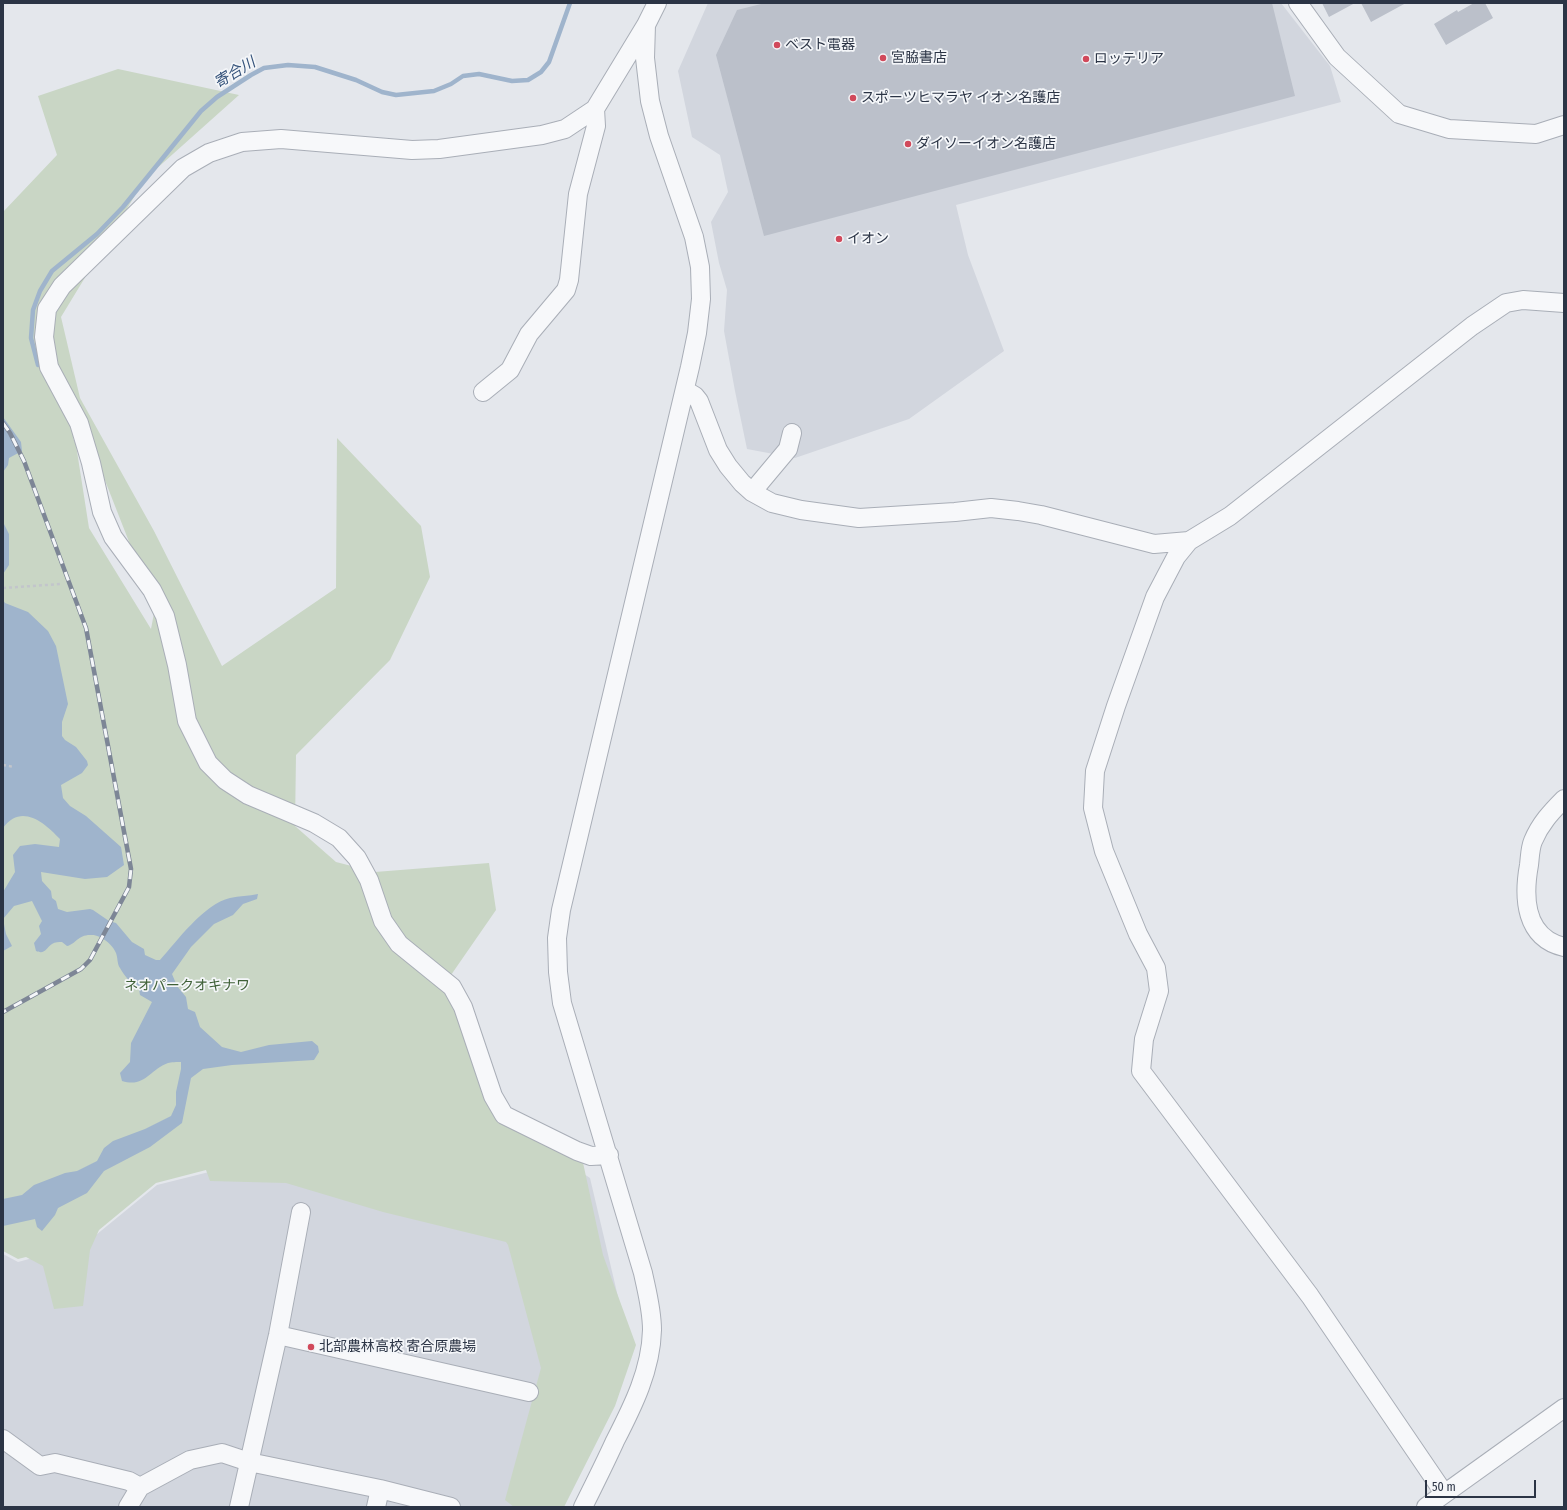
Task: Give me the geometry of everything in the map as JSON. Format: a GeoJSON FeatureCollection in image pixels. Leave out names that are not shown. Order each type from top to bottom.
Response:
{"type":"FeatureCollection","features":[{"type":"Feature","properties":{"kind":"street"},"geometry":{"type":"LineString","coordinates":[[609,1155],[591,1156],[504,1115],[493,1096],[463,1007],[452,987],[399,944],[383,921],[369,880],[357,858],[339,838],[314,823],[248,795],[225,780],[208,762],[187,721],[177,665],[165,616],[152,590],[113,537],[102,512],[91,462],[79,423],[49,367],[44,337],[47,309],[62,286],[183,168],[209,153],[242,142],[281,139],[412,150],[440,149],[542,136],[565,129],[595,109],[646,25],[657,3]]}},
{"type":"Feature","properties":{"kind":"street"},"geometry":{"type":"LineString","coordinates":[[1298,3],[1338,57],[1399,114],[1449,129],[1536,134],[1564,125]]}},
{"type":"Feature","properties":{"kind":"street"},"geometry":{"type":"LineString","coordinates":[[583,1507],[630,1412],[642,1382],[650,1352],[650,1302],[609,1155],[562,1003],[558,972],[557,938],[563,902],[685,390],[697,333],[701,299],[700,267],[694,237],[659,136],[650,102],[645,58],[646,25]]}},
{"type":"Feature","properties":{"kind":"street"},"geometry":{"type":"LineString","coordinates":[[483,392],[510,370],[529,334],[566,290],[569,280],[578,194],[596,126],[595,109]]}},
{"type":"Feature","properties":{"kind":"street"},"geometry":{"type":"LineString","coordinates":[[1444,1493],[1310,1296],[1141,1071],[1144,1039],[1159,991],[1156,968],[1138,934],[1104,851],[1093,808],[1096,771],[1116,706],[1155,597],[1176,557],[1188,541],[1230,516],[1472,326],[1506,303],[1523,300],[1564,303]]}},
{"type":"Feature","properties":{"kind":"street"},"geometry":{"type":"LineString","coordinates":[[685,390],[696,396],[700,401],[718,450],[732,472],[742,484],[752,492],[772,503],[801,510],[859,518],[955,512],[991,508],[1018,510],[1154,544],[1188,541]]}},
{"type":"Feature","properties":{"kind":"street"},"geometry":{"type":"LineString","coordinates":[[752,492],[788,449],[792,433]]}},
{"type":"Feature","properties":{"kind":"street"},"geometry":{"type":"LineString","coordinates":[[1564,799],[1547,818],[1533,842],[1525,884],[1529,916],[1540,935],[1553,944],[1564,947]]}},
{"type":"Feature","properties":{"kind":"street"},"geometry":{"type":"LineString","coordinates":[[239,1507],[278,1335],[302,1212]]}},
{"type":"Feature","properties":{"kind":"street"},"geometry":{"type":"LineString","coordinates":[[278,1335],[529,1392]]}},
{"type":"Feature","properties":{"kind":"street"},"geometry":{"type":"LineString","coordinates":[[1426,1507],[1564,1408]]}},
{"type":"Feature","properties":{"kind":"street"},"geometry":{"type":"LineString","coordinates":[[3,1439],[40,1466],[55,1463],[129,1481],[140,1487]]}},
{"type":"Feature","properties":{"kind":"street"},"geometry":{"type":"LineString","coordinates":[[128,1507],[140,1487],[190,1460],[222,1453],[249,1462],[380,1489],[451,1507]]}},
{"type":"Feature","properties":{"kind":"street"},"geometry":{"type":"LineString","coordinates":[[376,1507],[380,1489]]}},
{"type":"Feature","properties":{"kind":"path"},"geometry":{"type":"LineString","coordinates":[[3,588],[61,584]]}},
{"type":"Feature","properties":{"kind":"path"},"geometry":{"type":"LineString","coordinates":[[3,765],[14,767]]}},
{"type":"Feature","properties":{"kind":"shaded area","name":"イオン"},"geometry":{"type":"Polygon","coordinates":[[[708,3],[1281,3],[1330,66],[1341,102],[956,205],[968,255],[1004,351],[909,419],[795,458],[747,449],[735,391],[724,331],[727,290],[719,263],[711,222],[728,192],[720,155],[692,137],[678,71],[708,3]]]}},
{"type":"Feature","properties":{"kind":"shaded area","name":"北部農林高校 寄合原農場"},"geometry":{"type":"Polygon","coordinates":[[[518,1130],[590,1178],[623,1318],[552,1507],[3,1507],[3,1254],[18,1262],[85,1244],[157,1185],[357,1135],[518,1130]]]}},
{"type":"Feature","properties":{"kind":"green space","name":"ネオパークオキナワ"},"geometry":{"type":"Polygon","coordinates":[[[118,69],[239,95],[145,179],[61,317],[80,398],[154,531],[222,666],[336,588],[337,438],[421,526],[430,577],[390,660],[296,755],[295,826],[336,862],[375,872],[489,863],[496,910],[451,975],[495,1116],[582,1158],[603,1255],[636,1345],[615,1406],[564,1507],[514,1507],[505,1500],[541,1368],[506,1242],[383,1212],[286,1183],[210,1181],[206,1170],[156,1183],[99,1230],[90,1250],[83,1306],[54,1309],[43,1266],[26,1257],[18,1259],[3,1251],[3,212],[57,155],[38,96],[118,69]],[[73,438],[76,445],[89,528],[151,629],[155,608],[95,455],[73,438]]]}},
{"type":"Feature","properties":{"kind":"water"},"geometry":{"type":"Polygon","coordinates":[[[3,417],[21,442],[22,451],[9,458],[8,465],[3,472],[3,417]]]}},
{"type":"Feature","properties":{"kind":"water"},"geometry":{"type":"Polygon","coordinates":[[[3,522],[9,534],[9,565],[3,574],[3,522]]]}},
{"type":"Feature","properties":{"kind":"water"},"geometry":{"type":"Polygon","coordinates":[[[3,600],[5,603],[28,612],[48,631],[56,646],[68,704],[62,722],[62,736],[65,740],[76,747],[87,761],[88,765],[82,773],[61,785],[63,798],[70,806],[86,816],[121,847],[124,865],[107,877],[85,879],[41,872],[42,881],[51,891],[52,898],[56,901],[58,909],[67,912],[90,909],[93,910],[109,921],[116,923],[132,942],[144,949],[145,955],[156,960],[160,960],[192,924],[210,908],[230,898],[258,894],[257,899],[243,904],[233,915],[214,924],[191,947],[172,974],[177,986],[186,997],[188,1009],[195,1012],[200,1027],[222,1047],[241,1052],[269,1045],[312,1041],[318,1046],[319,1052],[314,1060],[232,1065],[203,1069],[191,1078],[182,1123],[150,1147],[104,1171],[87,1193],[58,1208],[55,1215],[42,1231],[37,1227],[35,1219],[3,1226],[3,1199],[22,1195],[34,1185],[65,1173],[77,1171],[97,1161],[104,1148],[113,1141],[145,1129],[171,1116],[176,1105],[176,1092],[181,1062],[168,1063],[142,1080],[136,1082],[130,1083],[122,1081],[120,1073],[130,1062],[131,1043],[152,1002],[140,995],[139,989],[124,974],[119,966],[116,953],[112,947],[106,941],[95,935],[87,935],[67,946],[62,942],[57,942],[52,944],[43,952],[36,951],[34,943],[41,934],[39,926],[42,921],[32,901],[14,906],[3,919],[3,892],[15,872],[13,855],[20,846],[35,844],[59,847],[60,839],[40,821],[25,816],[17,817],[3,828],[3,600]]]}},
{"type":"Feature","properties":{"kind":"water"},"geometry":{"type":"Polygon","coordinates":[[[3,919],[6,934],[12,946],[3,951],[3,919]]]}},
{"type":"Feature","properties":{"kind":"building"},"geometry":{"type":"Polygon","coordinates":[[[765,3],[1272,3],[1295,96],[764,236],[716,55],[737,10],[765,3]]]}},
{"type":"Feature","properties":{"kind":"building"},"geometry":{"type":"Polygon","coordinates":[[[1322,3],[1355,3],[1329,17],[1322,3]]]}},
{"type":"Feature","properties":{"kind":"building"},"geometry":{"type":"Polygon","coordinates":[[[1361,3],[1406,3],[1371,22],[1361,3]]]}},
{"type":"Feature","properties":{"kind":"building"},"geometry":{"type":"Polygon","coordinates":[[[1474,3],[1485,3],[1493,18],[1446,45],[1434,24],[1457,10],[1458,12],[1474,3]]]}},
{"type":"Feature","properties":{"kind":"waterway","name":"寄合川"},"geometry":{"type":"LineString","coordinates":[[38,365],[31,338],[33,310],[40,291],[52,271],[97,234],[123,207],[201,111],[217,97],[264,68],[288,65],[315,67],[356,80],[382,92],[396,95],[434,91],[451,84],[463,76],[479,74],[512,81],[528,80],[541,72],[549,62],[570,3]]}},
{"type":"Feature","properties":{"kind":"railway"},"geometry":{"type":"LineString","coordinates":[[3,423],[10,433],[24,461],[86,628],[131,869],[129,887],[90,960],[81,969],[3,1012]]}},
{"type":"Feature","properties":{"kind":"place","name":"ベスト電器"},"geometry":{"type":"Point","coordinates":[777,45]}},
{"type":"Feature","properties":{"kind":"place","name":"宮脇書店"},"geometry":{"type":"Point","coordinates":[883,58]}},
{"type":"Feature","properties":{"kind":"place","name":"ロッテリア"},"geometry":{"type":"Point","coordinates":[1086,59]}},
{"type":"Feature","properties":{"kind":"place","name":"スポーツヒマラヤ イオン名護店"},"geometry":{"type":"Point","coordinates":[853,98]}},
{"type":"Feature","properties":{"kind":"place","name":"ダイソーイオン名護店"},"geometry":{"type":"Point","coordinates":[908,144]}},
{"type":"Feature","properties":{"kind":"place","name":"イオン"},"geometry":{"type":"Point","coordinates":[839,239]}},
{"type":"Feature","properties":{"kind":"place","name":"北部農林高校 寄合原農場"},"geometry":{"type":"Point","coordinates":[311,1347]}}]}
